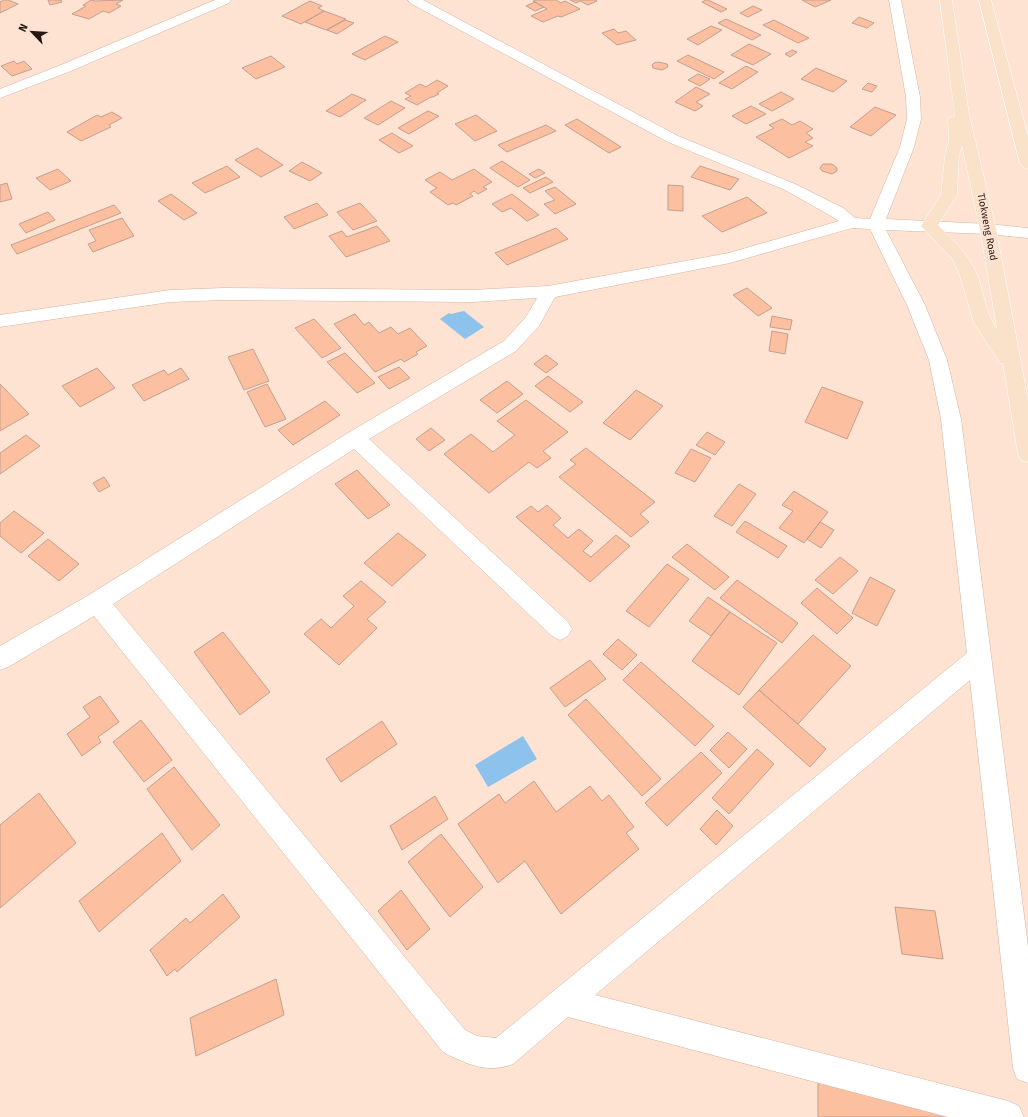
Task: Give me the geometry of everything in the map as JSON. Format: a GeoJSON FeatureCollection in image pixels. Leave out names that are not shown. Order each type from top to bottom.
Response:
{"type":"FeatureCollection","features":[{"type":"Feature","properties":{"kind":"main road","name":"Tlokweng Road"},"geometry":{"type":"LineString","coordinates":[[946,0],[962,114],[988,229],[1028,454]]}},
{"type":"Feature","properties":{"kind":"main road"},"geometry":{"type":"LineString","coordinates":[[985,0],[1028,164]]}},
{"type":"Feature","properties":{"kind":"main road"},"geometry":{"type":"LineString","coordinates":[[962,114],[955,119],[956,140],[952,155],[949,195],[944,205],[929,226],[960,257],[969,276],[983,323],[1011,364]]}},
{"type":"Feature","properties":{"kind":"street"},"geometry":{"type":"LineString","coordinates":[[0,94],[66,68],[225,0]]}},
{"type":"Feature","properties":{"kind":"street"},"geometry":{"type":"LineString","coordinates":[[414,0],[673,139],[732,162],[790,188],[837,212],[851,223]]}},
{"type":"Feature","properties":{"kind":"street"},"geometry":{"type":"LineString","coordinates":[[895,0],[914,97],[914,118],[907,147],[876,225],[916,304],[938,360],[951,419],[1028,1068]]}},
{"type":"Feature","properties":{"kind":"street"},"geometry":{"type":"LineString","coordinates":[[0,322],[170,296],[224,294],[472,296],[548,292],[730,258],[851,223],[988,229],[1028,233]]}},
{"type":"Feature","properties":{"kind":"street"},"geometry":{"type":"LineString","coordinates":[[0,659],[97,602],[355,438],[510,346],[529,327],[540,312],[548,292]]}},
{"type":"Feature","properties":{"kind":"street"},"geometry":{"type":"LineString","coordinates":[[355,438],[560,629]]}},
{"type":"Feature","properties":{"kind":"street"},"geometry":{"type":"LineString","coordinates":[[97,602],[454,1041],[477,1052],[490,1055],[502,1053],[980,657]]}},
{"type":"Feature","properties":{"kind":"street"},"geometry":{"type":"LineString","coordinates":[[563,1001],[1008,1117]]}},
{"type":"Feature","properties":{"kind":"water"},"geometry":{"type":"Polygon","coordinates":[[[464,311],[484,327],[465,339],[440,319],[449,313],[451,314],[464,311]]]}},
{"type":"Feature","properties":{"kind":"water"},"geometry":{"type":"Polygon","coordinates":[[[523,736],[537,759],[488,787],[475,765],[523,736]]]}},
{"type":"Feature","properties":{"kind":"building"},"geometry":{"type":"Polygon","coordinates":[[[4,0],[18,4],[0,13],[0,2],[4,0]]]}},
{"type":"Feature","properties":{"kind":"building"},"geometry":{"type":"Polygon","coordinates":[[[48,0],[61,0],[62,2],[50,5],[48,0]]]}},
{"type":"Feature","properties":{"kind":"building"},"geometry":{"type":"Polygon","coordinates":[[[91,0],[123,0],[116,4],[121,6],[109,13],[103,11],[89,19],[72,14],[86,6],[83,5],[91,0]]]}},
{"type":"Feature","properties":{"kind":"building"},"geometry":{"type":"Polygon","coordinates":[[[556,0],[561,3],[565,1],[580,9],[561,17],[558,16],[543,22],[531,16],[547,9],[533,1],[556,0]]]}},
{"type":"Feature","properties":{"kind":"building"},"geometry":{"type":"Polygon","coordinates":[[[570,0],[597,1],[588,5],[580,1],[576,3],[570,0]]]}},
{"type":"Feature","properties":{"kind":"building"},"geometry":{"type":"Polygon","coordinates":[[[706,0],[727,9],[721,12],[702,2],[706,0]]]}},
{"type":"Feature","properties":{"kind":"building"},"geometry":{"type":"Polygon","coordinates":[[[802,0],[831,0],[815,7],[802,0]]]}},
{"type":"Feature","properties":{"kind":"building"},"geometry":{"type":"Polygon","coordinates":[[[310,1],[322,6],[318,8],[324,11],[301,24],[282,16],[310,1]]]}},
{"type":"Feature","properties":{"kind":"building"},"geometry":{"type":"Polygon","coordinates":[[[535,2],[544,7],[535,11],[526,6],[535,2]]]}},
{"type":"Feature","properties":{"kind":"building"},"geometry":{"type":"Polygon","coordinates":[[[753,6],[762,10],[748,17],[740,13],[753,6]]]}},
{"type":"Feature","properties":{"kind":"building"},"geometry":{"type":"Polygon","coordinates":[[[324,11],[346,19],[326,30],[305,22],[324,11]]]}},
{"type":"Feature","properties":{"kind":"building"},"geometry":{"type":"Polygon","coordinates":[[[859,17],[874,23],[867,28],[852,23],[859,17]]]}},
{"type":"Feature","properties":{"kind":"building"},"geometry":{"type":"Polygon","coordinates":[[[726,19],[761,35],[752,40],[718,23],[726,19]]]}},
{"type":"Feature","properties":{"kind":"building"},"geometry":{"type":"Polygon","coordinates":[[[345,20],[354,23],[337,34],[327,30],[345,20]]]}},
{"type":"Feature","properties":{"kind":"building"},"geometry":{"type":"Polygon","coordinates":[[[774,20],[809,38],[798,43],[763,25],[774,20]]]}},
{"type":"Feature","properties":{"kind":"building"},"geometry":{"type":"Polygon","coordinates":[[[711,26],[722,30],[698,45],[687,39],[711,26]]]}},
{"type":"Feature","properties":{"kind":"building"},"geometry":{"type":"Polygon","coordinates":[[[614,29],[618,33],[626,31],[636,40],[617,45],[602,33],[614,29]]]}},
{"type":"Feature","properties":{"kind":"building"},"geometry":{"type":"Polygon","coordinates":[[[385,36],[398,42],[365,60],[352,54],[385,36]]]}},
{"type":"Feature","properties":{"kind":"building"},"geometry":{"type":"Polygon","coordinates":[[[749,44],[771,54],[753,65],[731,55],[749,44]]]}},
{"type":"Feature","properties":{"kind":"building"},"geometry":{"type":"Polygon","coordinates":[[[792,50],[797,52],[790,57],[785,54],[792,50]]]}},
{"type":"Feature","properties":{"kind":"building"},"geometry":{"type":"Polygon","coordinates":[[[688,55],[724,72],[714,79],[677,61],[688,55]]]}},
{"type":"Feature","properties":{"kind":"building"},"geometry":{"type":"Polygon","coordinates":[[[271,56],[285,67],[256,79],[242,68],[271,56]]]}},
{"type":"Feature","properties":{"kind":"building"},"geometry":{"type":"Polygon","coordinates":[[[14,61],[17,64],[24,61],[32,69],[12,76],[1,66],[14,61]]]}},
{"type":"Feature","properties":{"kind":"building"},"geometry":{"type":"Polygon","coordinates":[[[658,62],[667,64],[668,67],[662,70],[653,68],[652,65],[658,62]]]}},
{"type":"Feature","properties":{"kind":"building"},"geometry":{"type":"Polygon","coordinates":[[[746,66],[758,72],[732,89],[719,83],[746,66]]]}},
{"type":"Feature","properties":{"kind":"building"},"geometry":{"type":"Polygon","coordinates":[[[816,68],[847,81],[833,92],[801,79],[816,68]]]}},
{"type":"Feature","properties":{"kind":"building"},"geometry":{"type":"Polygon","coordinates":[[[698,74],[710,79],[700,86],[688,80],[698,74]]]}},
{"type":"Feature","properties":{"kind":"building"},"geometry":{"type":"Polygon","coordinates":[[[437,80],[448,86],[437,93],[439,94],[417,105],[405,99],[411,96],[405,93],[420,84],[426,87],[437,80]]]}},
{"type":"Feature","properties":{"kind":"building"},"geometry":{"type":"Polygon","coordinates":[[[868,83],[877,86],[872,92],[862,89],[868,83]]]}},
{"type":"Feature","properties":{"kind":"building"},"geometry":{"type":"Polygon","coordinates":[[[696,87],[710,94],[696,102],[703,106],[695,111],[675,102],[696,87]]]}},
{"type":"Feature","properties":{"kind":"building"},"geometry":{"type":"Polygon","coordinates":[[[781,92],[794,99],[772,111],[759,104],[781,92]]]}},
{"type":"Feature","properties":{"kind":"building"},"geometry":{"type":"Polygon","coordinates":[[[352,94],[366,100],[340,117],[326,111],[352,94]]]}},
{"type":"Feature","properties":{"kind":"building"},"geometry":{"type":"Polygon","coordinates":[[[391,101],[405,108],[378,125],[364,118],[391,101]]]}},
{"type":"Feature","properties":{"kind":"building"},"geometry":{"type":"Polygon","coordinates":[[[751,106],[766,114],[746,124],[732,116],[751,106]]]}},
{"type":"Feature","properties":{"kind":"building"},"geometry":{"type":"Polygon","coordinates":[[[875,107],[896,115],[871,136],[850,127],[875,107]]]}},
{"type":"Feature","properties":{"kind":"building"},"geometry":{"type":"Polygon","coordinates":[[[428,111],[439,116],[409,134],[398,128],[428,111]]]}},
{"type":"Feature","properties":{"kind":"building"},"geometry":{"type":"Polygon","coordinates":[[[112,112],[122,118],[109,125],[111,127],[81,141],[67,132],[97,115],[101,117],[112,112]]]}},
{"type":"Feature","properties":{"kind":"building"},"geometry":{"type":"Polygon","coordinates":[[[476,115],[497,131],[475,141],[455,124],[476,115]]]}},
{"type":"Feature","properties":{"kind":"building"},"geometry":{"type":"Polygon","coordinates":[[[577,119],[621,147],[609,153],[565,125],[577,119]]]}},
{"type":"Feature","properties":{"kind":"building"},"geometry":{"type":"Polygon","coordinates":[[[782,119],[792,125],[800,121],[813,129],[806,133],[813,138],[805,142],[813,146],[789,158],[756,137],[774,128],[769,125],[782,119]]]}},
{"type":"Feature","properties":{"kind":"building"},"geometry":{"type":"Polygon","coordinates":[[[546,125],[556,131],[507,152],[498,145],[546,125]]]}},
{"type":"Feature","properties":{"kind":"building"},"geometry":{"type":"Polygon","coordinates":[[[392,133],[413,146],[399,153],[379,140],[392,133]]]}},
{"type":"Feature","properties":{"kind":"building"},"geometry":{"type":"Polygon","coordinates":[[[257,148],[283,165],[261,177],[235,160],[257,148]]]}},
{"type":"Feature","properties":{"kind":"building"},"geometry":{"type":"Polygon","coordinates":[[[502,161],[530,180],[518,187],[490,168],[502,161]]]}},
{"type":"Feature","properties":{"kind":"building"},"geometry":{"type":"Polygon","coordinates":[[[302,162],[322,173],[310,181],[289,171],[302,162]]]}},
{"type":"Feature","properties":{"kind":"building"},"geometry":{"type":"Polygon","coordinates":[[[823,164],[832,164],[837,168],[837,171],[832,174],[822,171],[820,168],[823,164]]]}},
{"type":"Feature","properties":{"kind":"building"},"geometry":{"type":"Polygon","coordinates":[[[227,166],[240,177],[205,193],[192,183],[227,166]]]}},
{"type":"Feature","properties":{"kind":"building"},"geometry":{"type":"Polygon","coordinates":[[[700,166],[739,179],[730,190],[691,177],[700,166]]]}},
{"type":"Feature","properties":{"kind":"building"},"geometry":{"type":"Polygon","coordinates":[[[58,169],[71,181],[50,190],[36,178],[58,169]]]}},
{"type":"Feature","properties":{"kind":"building"},"geometry":{"type":"Polygon","coordinates":[[[474,169],[492,182],[483,187],[487,189],[478,194],[474,191],[470,194],[473,196],[456,205],[453,203],[448,205],[430,192],[437,188],[425,180],[440,172],[452,180],[474,169]]]}},
{"type":"Feature","properties":{"kind":"building"},"geometry":{"type":"Polygon","coordinates":[[[539,169],[545,173],[535,178],[529,174],[539,169]]]}},
{"type":"Feature","properties":{"kind":"building"},"geometry":{"type":"Polygon","coordinates":[[[546,177],[553,182],[530,193],[523,188],[546,177]]]}},
{"type":"Feature","properties":{"kind":"building"},"geometry":{"type":"Polygon","coordinates":[[[7,183],[12,199],[0,202],[0,185],[7,183]]]}},
{"type":"Feature","properties":{"kind":"building"},"geometry":{"type":"Polygon","coordinates":[[[668,185],[683,186],[683,211],[668,210],[668,185]]]}},
{"type":"Feature","properties":{"kind":"building"},"geometry":{"type":"Polygon","coordinates":[[[555,187],[576,204],[555,214],[544,204],[555,200],[545,191],[555,187]]]}},
{"type":"Feature","properties":{"kind":"building"},"geometry":{"type":"Polygon","coordinates":[[[171,194],[197,213],[184,220],[158,201],[171,194]]]}},
{"type":"Feature","properties":{"kind":"building"},"geometry":{"type":"Polygon","coordinates":[[[512,194],[539,215],[527,221],[511,208],[502,212],[492,204],[512,194]]]}},
{"type":"Feature","properties":{"kind":"building"},"geometry":{"type":"Polygon","coordinates":[[[747,197],[767,213],[722,232],[702,216],[747,197]]]}},
{"type":"Feature","properties":{"kind":"building"},"geometry":{"type":"Polygon","coordinates":[[[317,203],[328,215],[294,229],[284,217],[317,203]]]}},
{"type":"Feature","properties":{"kind":"building"},"geometry":{"type":"Polygon","coordinates":[[[360,203],[377,221],[353,230],[337,212],[360,203]]]}},
{"type":"Feature","properties":{"kind":"building"},"geometry":{"type":"Polygon","coordinates":[[[114,205],[121,213],[17,254],[11,245],[114,205]]]}},
{"type":"Feature","properties":{"kind":"building"},"geometry":{"type":"Polygon","coordinates":[[[48,212],[55,220],[26,233],[19,224],[48,212]]]}},
{"type":"Feature","properties":{"kind":"building"},"geometry":{"type":"Polygon","coordinates":[[[122,218],[134,236],[93,252],[88,244],[96,241],[89,230],[122,218]]]}},
{"type":"Feature","properties":{"kind":"building"},"geometry":{"type":"Polygon","coordinates":[[[377,226],[390,241],[346,257],[329,236],[342,231],[347,237],[377,226]]]}},
{"type":"Feature","properties":{"kind":"building"},"geometry":{"type":"Polygon","coordinates":[[[556,228],[568,239],[507,265],[495,253],[556,228]]]}},
{"type":"Feature","properties":{"kind":"building"},"geometry":{"type":"Polygon","coordinates":[[[747,288],[772,308],[758,316],[733,295],[747,288]]]}},
{"type":"Feature","properties":{"kind":"building"},"geometry":{"type":"Polygon","coordinates":[[[355,314],[364,325],[369,322],[379,333],[391,327],[398,334],[410,328],[427,346],[416,352],[418,354],[404,362],[401,359],[375,372],[334,324],[355,314]]]}},
{"type":"Feature","properties":{"kind":"building"},"geometry":{"type":"Polygon","coordinates":[[[772,316],[792,320],[790,330],[770,327],[772,316]]]}},
{"type":"Feature","properties":{"kind":"building"},"geometry":{"type":"Polygon","coordinates":[[[314,319],[341,348],[322,358],[295,328],[314,319]]]}},
{"type":"Feature","properties":{"kind":"building"},"geometry":{"type":"Polygon","coordinates":[[[772,331],[788,334],[785,354],[769,351],[772,331]]]}},
{"type":"Feature","properties":{"kind":"building"},"geometry":{"type":"Polygon","coordinates":[[[253,349],[269,381],[244,390],[228,357],[253,349]]]}},
{"type":"Feature","properties":{"kind":"building"},"geometry":{"type":"Polygon","coordinates":[[[345,353],[375,383],[357,393],[327,362],[345,353]]]}},
{"type":"Feature","properties":{"kind":"building"},"geometry":{"type":"Polygon","coordinates":[[[546,355],[558,364],[546,373],[534,364],[546,355]]]}},
{"type":"Feature","properties":{"kind":"building"},"geometry":{"type":"Polygon","coordinates":[[[399,367],[410,378],[389,389],[378,377],[399,367]]]}},
{"type":"Feature","properties":{"kind":"building"},"geometry":{"type":"Polygon","coordinates":[[[97,368],[115,388],[80,407],[62,386],[97,368]]]}},
{"type":"Feature","properties":{"kind":"building"},"geometry":{"type":"Polygon","coordinates":[[[181,368],[189,379],[144,401],[132,385],[164,370],[168,375],[181,368]]]}},
{"type":"Feature","properties":{"kind":"building"},"geometry":{"type":"Polygon","coordinates":[[[548,376],[583,402],[570,412],[535,386],[548,376]]]}},
{"type":"Feature","properties":{"kind":"building"},"geometry":{"type":"Polygon","coordinates":[[[507,381],[523,394],[497,413],[480,400],[507,381]]]}},
{"type":"Feature","properties":{"kind":"building"},"geometry":{"type":"Polygon","coordinates":[[[0,384],[29,414],[0,431],[0,384]]]}},
{"type":"Feature","properties":{"kind":"building"},"geometry":{"type":"Polygon","coordinates":[[[267,384],[286,419],[265,427],[247,392],[267,384]]]}},
{"type":"Feature","properties":{"kind":"building"},"geometry":{"type":"Polygon","coordinates":[[[822,387],[863,402],[847,439],[805,422],[822,387]]]}},
{"type":"Feature","properties":{"kind":"building"},"geometry":{"type":"Polygon","coordinates":[[[636,390],[663,406],[630,440],[603,423],[636,390]]]}},
{"type":"Feature","properties":{"kind":"building"},"geometry":{"type":"Polygon","coordinates":[[[526,400],[568,432],[543,451],[551,458],[537,468],[529,462],[489,493],[444,454],[471,434],[493,452],[515,435],[497,421],[526,400]]]}},
{"type":"Feature","properties":{"kind":"building"},"geometry":{"type":"Polygon","coordinates":[[[325,401],[340,415],[293,445],[278,430],[325,401]]]}},
{"type":"Feature","properties":{"kind":"building"},"geometry":{"type":"Polygon","coordinates":[[[431,428],[445,440],[429,451],[416,439],[431,428]]]}},
{"type":"Feature","properties":{"kind":"building"},"geometry":{"type":"Polygon","coordinates":[[[707,432],[725,442],[715,455],[696,445],[707,432]]]}},
{"type":"Feature","properties":{"kind":"building"},"geometry":{"type":"Polygon","coordinates":[[[26,435],[40,446],[0,474],[0,453],[26,435]]]}},
{"type":"Feature","properties":{"kind":"building"},"geometry":{"type":"Polygon","coordinates":[[[586,448],[655,502],[640,514],[649,522],[631,537],[559,477],[576,464],[570,460],[586,448]]]}},
{"type":"Feature","properties":{"kind":"building"},"geometry":{"type":"Polygon","coordinates":[[[691,449],[711,458],[695,482],[675,473],[691,449]]]}},
{"type":"Feature","properties":{"kind":"building"},"geometry":{"type":"Polygon","coordinates":[[[357,470],[390,505],[368,519],[335,484],[357,470]]]}},
{"type":"Feature","properties":{"kind":"building"},"geometry":{"type":"Polygon","coordinates":[[[104,477],[110,486],[99,492],[93,483],[104,477]]]}},
{"type":"Feature","properties":{"kind":"building"},"geometry":{"type":"Polygon","coordinates":[[[739,484],[756,494],[732,526],[714,516],[739,484]]]}},
{"type":"Feature","properties":{"kind":"building"},"geometry":{"type":"Polygon","coordinates":[[[794,491],[828,512],[804,543],[779,528],[793,511],[782,505],[794,491]]]}},
{"type":"Feature","properties":{"kind":"building"},"geometry":{"type":"Polygon","coordinates":[[[547,505],[561,518],[553,525],[568,538],[579,529],[593,541],[583,551],[591,557],[616,535],[630,546],[590,582],[516,517],[531,506],[538,512],[547,505]]]}},
{"type":"Feature","properties":{"kind":"building"},"geometry":{"type":"Polygon","coordinates":[[[14,511],[44,533],[21,553],[0,536],[0,523],[14,511]]]}},
{"type":"Feature","properties":{"kind":"building"},"geometry":{"type":"Polygon","coordinates":[[[745,521],[787,546],[778,558],[736,532],[745,521]]]}},
{"type":"Feature","properties":{"kind":"building"},"geometry":{"type":"Polygon","coordinates":[[[820,522],[834,530],[821,548],[807,539],[820,522]]]}},
{"type":"Feature","properties":{"kind":"building"},"geometry":{"type":"Polygon","coordinates":[[[398,533],[426,555],[392,586],[364,563],[398,533]]]}},
{"type":"Feature","properties":{"kind":"building"},"geometry":{"type":"Polygon","coordinates":[[[48,539],[79,564],[59,581],[28,556],[48,539]]]}},
{"type":"Feature","properties":{"kind":"building"},"geometry":{"type":"Polygon","coordinates":[[[687,544],[729,577],[715,590],[672,557],[687,544]]]}},
{"type":"Feature","properties":{"kind":"building"},"geometry":{"type":"Polygon","coordinates":[[[840,557],[858,571],[833,594],[815,580],[840,557]]]}},
{"type":"Feature","properties":{"kind":"building"},"geometry":{"type":"Polygon","coordinates":[[[667,564],[689,579],[649,627],[626,611],[667,564]]]}},
{"type":"Feature","properties":{"kind":"building"},"geometry":{"type":"Polygon","coordinates":[[[870,577],[895,590],[877,626],[852,613],[870,577]]]}},
{"type":"Feature","properties":{"kind":"building"},"geometry":{"type":"Polygon","coordinates":[[[737,580],[798,623],[782,643],[720,598],[737,580]]]}},
{"type":"Feature","properties":{"kind":"building"},"geometry":{"type":"Polygon","coordinates":[[[361,581],[386,602],[367,619],[377,628],[339,665],[304,634],[321,619],[331,628],[354,606],[343,596],[361,581]]]}},
{"type":"Feature","properties":{"kind":"building"},"geometry":{"type":"Polygon","coordinates":[[[817,588],[853,618],[837,634],[801,603],[817,588]]]}},
{"type":"Feature","properties":{"kind":"building"},"geometry":{"type":"Polygon","coordinates":[[[708,597],[730,612],[711,636],[689,621],[708,597]]]}},
{"type":"Feature","properties":{"kind":"building"},"geometry":{"type":"Polygon","coordinates":[[[730,612],[777,643],[739,695],[692,661],[730,612]]]}},
{"type":"Feature","properties":{"kind":"building"},"geometry":{"type":"Polygon","coordinates":[[[223,632],[270,692],[240,715],[194,652],[223,632]]]}},
{"type":"Feature","properties":{"kind":"building"},"geometry":{"type":"Polygon","coordinates":[[[813,635],[851,666],[798,724],[759,690],[813,635]]]}},
{"type":"Feature","properties":{"kind":"building"},"geometry":{"type":"Polygon","coordinates":[[[618,639],[637,655],[622,670],[603,654],[618,639]]]}},
{"type":"Feature","properties":{"kind":"building"},"geometry":{"type":"Polygon","coordinates":[[[590,660],[606,679],[565,707],[550,688],[590,660]]]}},
{"type":"Feature","properties":{"kind":"building"},"geometry":{"type":"Polygon","coordinates":[[[641,662],[714,726],[695,746],[623,680],[641,662]]]}},
{"type":"Feature","properties":{"kind":"building"},"geometry":{"type":"Polygon","coordinates":[[[759,690],[826,749],[810,767],[743,707],[759,690]]]}},
{"type":"Feature","properties":{"kind":"building"},"geometry":{"type":"Polygon","coordinates":[[[100,696],[119,722],[98,737],[101,742],[82,756],[67,734],[90,717],[83,707],[100,696]]]}},
{"type":"Feature","properties":{"kind":"building"},"geometry":{"type":"Polygon","coordinates":[[[586,699],[661,779],[642,796],[568,715],[586,699]]]}},
{"type":"Feature","properties":{"kind":"building"},"geometry":{"type":"Polygon","coordinates":[[[141,720],[172,760],[144,782],[113,742],[141,720]]]}},
{"type":"Feature","properties":{"kind":"building"},"geometry":{"type":"Polygon","coordinates":[[[382,721],[397,744],[341,782],[326,759],[382,721]]]}},
{"type":"Feature","properties":{"kind":"building"},"geometry":{"type":"Polygon","coordinates":[[[728,732],[747,749],[729,768],[710,750],[728,732]]]}},
{"type":"Feature","properties":{"kind":"building"},"geometry":{"type":"Polygon","coordinates":[[[757,749],[774,764],[729,814],[712,798],[757,749]]]}},
{"type":"Feature","properties":{"kind":"building"},"geometry":{"type":"Polygon","coordinates":[[[701,752],[722,773],[667,826],[645,803],[701,752]]]}},
{"type":"Feature","properties":{"kind":"building"},"geometry":{"type":"Polygon","coordinates":[[[174,767],[220,825],[192,850],[147,789],[174,767]]]}},
{"type":"Feature","properties":{"kind":"building"},"geometry":{"type":"Polygon","coordinates":[[[534,781],[556,812],[590,786],[602,801],[609,795],[634,827],[626,833],[639,849],[561,914],[525,861],[498,883],[458,824],[499,794],[505,803],[534,781]]]}},
{"type":"Feature","properties":{"kind":"building"},"geometry":{"type":"Polygon","coordinates":[[[39,793],[76,843],[0,908],[0,825],[39,793]]]}},
{"type":"Feature","properties":{"kind":"building"},"geometry":{"type":"Polygon","coordinates":[[[435,796],[448,819],[402,850],[390,826],[435,796]]]}},
{"type":"Feature","properties":{"kind":"building"},"geometry":{"type":"Polygon","coordinates":[[[717,810],[733,826],[716,845],[700,829],[717,810]]]}},
{"type":"Feature","properties":{"kind":"building"},"geometry":{"type":"Polygon","coordinates":[[[162,833],[181,861],[99,932],[79,901],[162,833]]]}},
{"type":"Feature","properties":{"kind":"building"},"geometry":{"type":"Polygon","coordinates":[[[441,834],[483,887],[450,917],[408,862],[441,834]]]}},
{"type":"Feature","properties":{"kind":"building"},"geometry":{"type":"Polygon","coordinates":[[[401,890],[430,929],[407,950],[378,911],[401,890]]]}},
{"type":"Feature","properties":{"kind":"building"},"geometry":{"type":"Polygon","coordinates":[[[223,894],[240,917],[177,972],[175,969],[167,976],[150,950],[186,918],[190,923],[223,894]]]}},
{"type":"Feature","properties":{"kind":"building"},"geometry":{"type":"Polygon","coordinates":[[[895,907],[935,911],[943,959],[902,954],[895,907]]]}},
{"type":"Feature","properties":{"kind":"building"},"geometry":{"type":"Polygon","coordinates":[[[276,979],[284,1015],[196,1056],[190,1018],[276,979]]]}},
{"type":"Feature","properties":{"kind":"building"},"geometry":{"type":"Polygon","coordinates":[[[818,1078],[977,1117],[818,1117],[818,1078]]]}}]}
